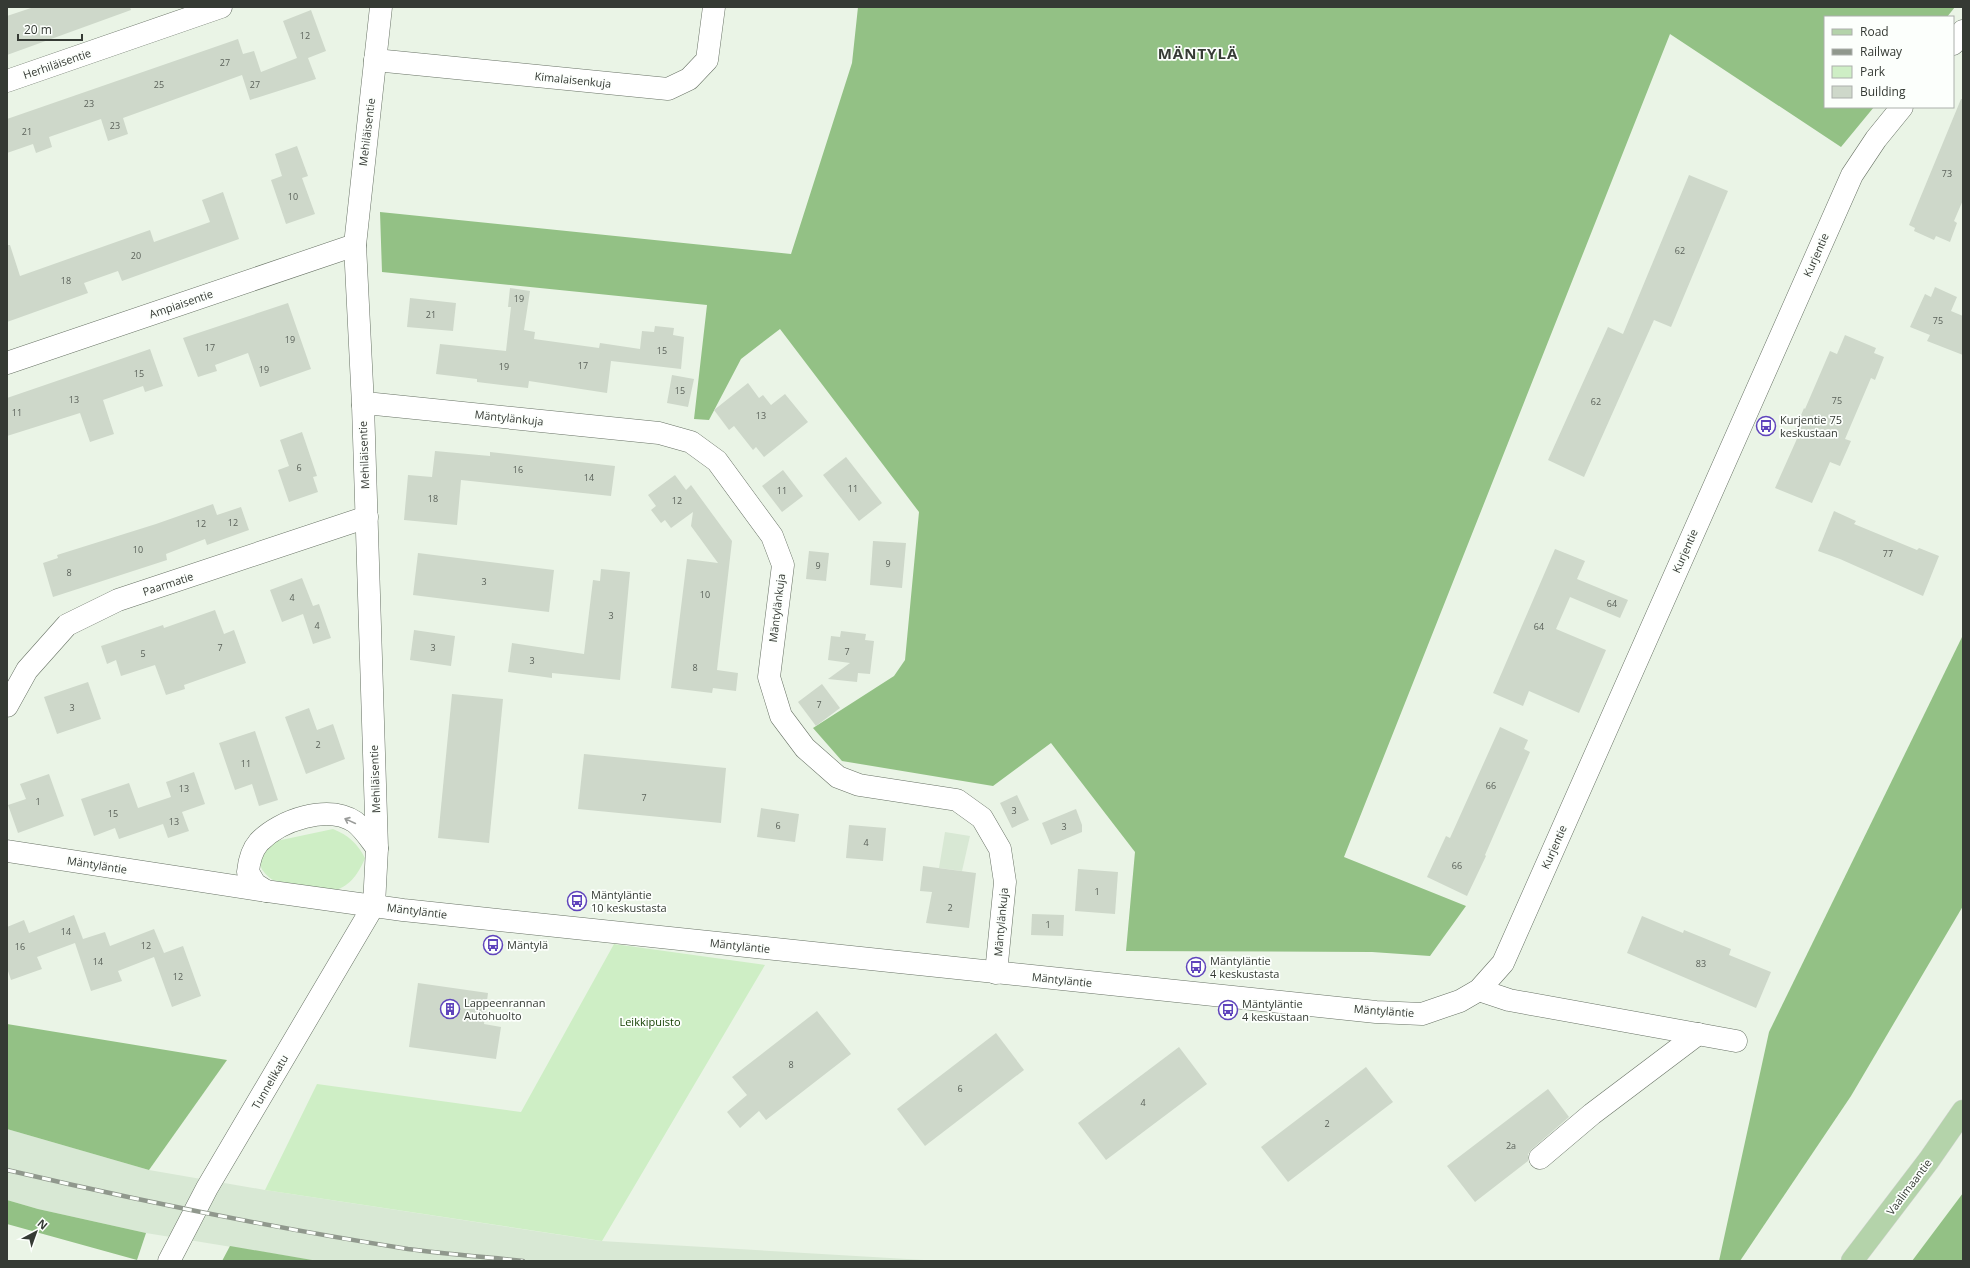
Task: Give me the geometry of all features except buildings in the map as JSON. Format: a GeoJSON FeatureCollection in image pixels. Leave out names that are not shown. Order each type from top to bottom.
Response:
{"type":"FeatureCollection","features":[{"type":"Feature","properties":{"kind":"main road","name":"Vaalimaantie"},"geometry":{"type":"LineString","coordinates":[[1852,1261],[1929,1160],[1963,1111]]}},
{"type":"Feature","properties":{"kind":"street","name":"Herhiläisentie"},"geometry":{"type":"LineString","coordinates":[[7,81],[221,7]]}},
{"type":"Feature","properties":{"kind":"street","name":"Mehiläisentie"},"geometry":{"type":"LineString","coordinates":[[374,905],[377,848],[363,405],[355,246],[381,7]]}},
{"type":"Feature","properties":{"kind":"street","name":"Kimalaisenkuja"},"geometry":{"type":"LineString","coordinates":[[376,60],[668,89],[689,79],[707,60],[714,7]]}},
{"type":"Feature","properties":{"kind":"street"},"geometry":{"type":"LineString","coordinates":[[1954,43],[1963,31]]}},
{"type":"Feature","properties":{"kind":"street","name":"Kurjentie"},"geometry":{"type":"LineString","coordinates":[[1475,993],[1503,963],[1852,175],[1876,139],[1901,108]]}},
{"type":"Feature","properties":{"kind":"street","name":"Ampiaisentie"},"geometry":{"type":"LineString","coordinates":[[7,363],[355,246]]}},
{"type":"Feature","properties":{"kind":"street","name":"Mäntylänkuja"},"geometry":{"type":"LineString","coordinates":[[363,405],[376,404],[658,433],[691,442],[717,461],[772,536],[783,565],[768,677],[781,716],[805,748],[838,777],[859,785],[958,800],[982,818],[1000,849],[1005,882],[996,973]]}},
{"type":"Feature","properties":{"kind":"street","name":"Paarmatie"},"geometry":{"type":"LineString","coordinates":[[7,706],[27,670],[67,625],[118,600],[367,517]]}},
{"type":"Feature","properties":{"kind":"street"},"geometry":{"type":"LineString","coordinates":[[266,891],[255,884],[248,872],[250,858],[258,843],[271,831],[286,823],[313,815],[341,817],[354,822],[377,848]]}},
{"type":"Feature","properties":{"kind":"street","name":"Mäntyläntie"},"geometry":{"type":"LineString","coordinates":[[7,851],[266,891],[411,911],[1376,1012],[1422,1014],[1475,993]]}},
{"type":"Feature","properties":{"kind":"street","name":"Tunnelikatu"},"geometry":{"type":"LineString","coordinates":[[169,1261],[207,1188],[374,905]]}},
{"type":"Feature","properties":{"kind":"street"},"geometry":{"type":"LineString","coordinates":[[1475,993],[1736,1040]]}},
{"type":"Feature","properties":{"kind":"street"},"geometry":{"type":"LineString","coordinates":[[1540,1158],[1592,1114],[1698,1034]]}},
{"type":"Feature","properties":{"kind":"shaded area"},"geometry":{"type":"Polygon","coordinates":[[[945,832],[970,836],[962,871],[939,868],[945,832]]]}},
{"type":"Feature","properties":{"kind":"shaded area"},"geometry":{"type":"Polygon","coordinates":[[[7,1129],[149,1170],[265,1190],[601,1241],[941,1261],[318,1261],[146,1233],[38,1209],[7,1200],[7,1129]]]}},
{"type":"Feature","properties":{"kind":"green space"},"geometry":{"type":"Polygon","coordinates":[[[858,7],[1955,7],[1948,16],[1824,16],[1824,108],[1873,108],[1841,147],[1670,34],[1344,857],[1466,906],[1430,956],[1372,952],[1126,951],[1135,852],[1051,743],[993,786],[842,761],[813,728],[894,676],[905,660],[919,512],[780,329],[741,359],[709,420],[694,419],[707,305],[382,272],[380,212],[791,254],[852,63],[858,7]]]}},
{"type":"Feature","properties":{"kind":"green space"},"geometry":{"type":"Polygon","coordinates":[[[1963,635],[1963,906],[1851,1096],[1740,1261],[1719,1261],[1769,1032],[1963,635]]]}},
{"type":"Feature","properties":{"kind":"green space"},"geometry":{"type":"Polygon","coordinates":[[[333,829],[352,840],[365,858],[354,878],[345,886],[335,890],[277,881],[270,878],[262,869],[261,858],[267,843],[333,829]]]}},
{"type":"Feature","properties":{"kind":"green space","name":"Leikkipuisto"},"geometry":{"type":"Polygon","coordinates":[[[614,944],[765,965],[602,1241],[265,1190],[317,1084],[521,1112],[614,944]]]}},
{"type":"Feature","properties":{"kind":"green space"},"geometry":{"type":"Polygon","coordinates":[[[7,1024],[227,1060],[149,1170],[7,1129],[7,1024]]]}},
{"type":"Feature","properties":{"kind":"green space"},"geometry":{"type":"Polygon","coordinates":[[[1963,1193],[1963,1261],[1912,1261],[1963,1193]]]}},
{"type":"Feature","properties":{"kind":"green space"},"geometry":{"type":"Polygon","coordinates":[[[7,1200],[38,1209],[146,1233],[137,1260],[7,1224],[7,1200]]]}},
{"type":"Feature","properties":{"kind":"green space"},"geometry":{"type":"Polygon","coordinates":[[[230,1246],[318,1261],[222,1261],[230,1246]]]}},
{"type":"Feature","properties":{"kind":"railway"},"geometry":{"type":"LineString","coordinates":[[7,1170],[157,1203],[308,1232],[408,1249],[523,1261]]}},
{"type":"Feature","properties":{"kind":"place","name":"Kurjentie 75 keskustaan"},"geometry":{"type":"Point","coordinates":[1766,426]}},
{"type":"Feature","properties":{"kind":"place","name":"Mäntyläntie 10 keskustasta"},"geometry":{"type":"Point","coordinates":[577,901]}},
{"type":"Feature","properties":{"kind":"place","name":"Mäntylä"},"geometry":{"type":"Point","coordinates":[493,945]}},
{"type":"Feature","properties":{"kind":"place","name":"Mäntyläntie 4 keskustasta"},"geometry":{"type":"Point","coordinates":[1196,967]}},
{"type":"Feature","properties":{"kind":"place","name":"Lappeenrannan Autohuolto"},"geometry":{"type":"Point","coordinates":[450,1009]}},
{"type":"Feature","properties":{"kind":"place","name":"Mäntyläntie 4 keskustaan"},"geometry":{"type":"Point","coordinates":[1228,1010]}},
{"type":"Feature","properties":{"kind":"district","name":"MÄNTYLÄ"},"geometry":{"type":"Point","coordinates":[1198,54]}}]}
